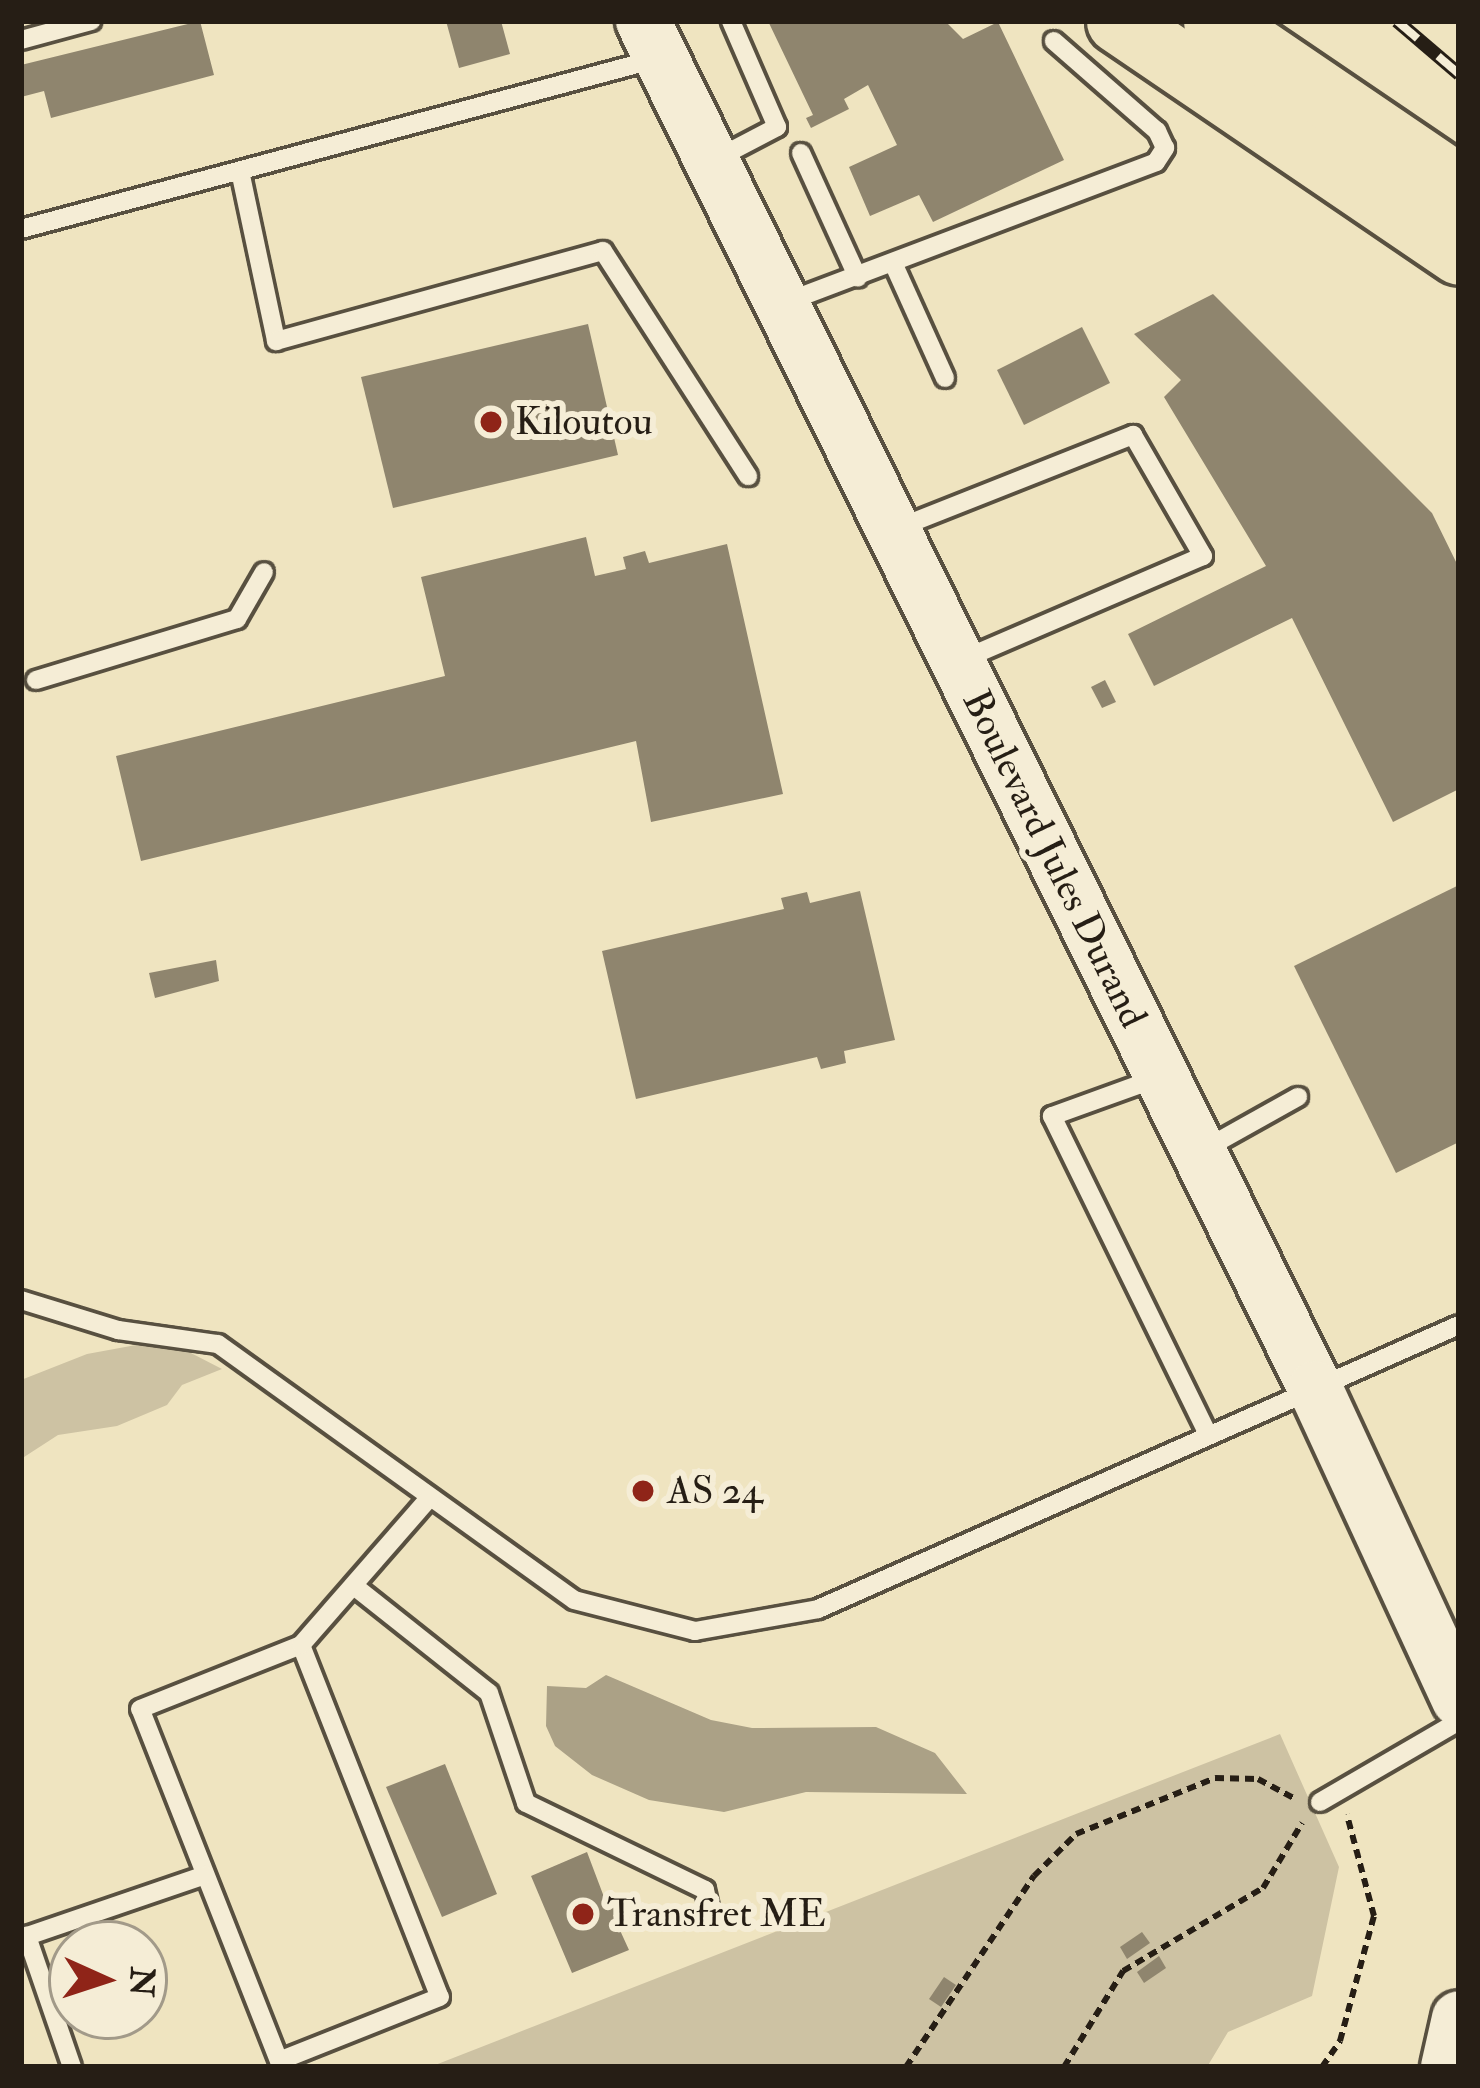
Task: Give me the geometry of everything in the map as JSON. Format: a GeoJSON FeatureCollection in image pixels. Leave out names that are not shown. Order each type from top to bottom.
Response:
{"type":"FeatureCollection","features":[{"type":"Feature","properties":{"kind":"highway"},"geometry":{"type":"LineString","coordinates":[[1118,21],[1459,253]]}},
{"type":"Feature","properties":{"kind":"highway"},"geometry":{"type":"LineString","coordinates":[[1215,21],[1459,187]]}},
{"type":"Feature","properties":{"kind":"main road","name":"Boulevard Jules Durand"},"geometry":{"type":"LineString","coordinates":[[652,39],[1316,1388],[1459,1699]]}},
{"type":"Feature","properties":{"kind":"main road"},"geometry":{"type":"LineString","coordinates":[[1448,2067],[1459,2018]]}},
{"type":"Feature","properties":{"kind":"lane"},"geometry":{"type":"LineString","coordinates":[[21,40],[91,21]]}},
{"type":"Feature","properties":{"kind":"lane"},"geometry":{"type":"LineString","coordinates":[[711,161],[777,127],[731,21]]}},
{"type":"Feature","properties":{"kind":"lane"},"geometry":{"type":"LineString","coordinates":[[21,229],[240,172],[652,39]]}},
{"type":"Feature","properties":{"kind":"lane"},"geometry":{"type":"LineString","coordinates":[[780,304],[894,266],[1156,162],[1165,148],[1157,131],[1054,41]]}},
{"type":"Feature","properties":{"kind":"lane"},"geometry":{"type":"LineString","coordinates":[[801,153],[858,278]]}},
{"type":"Feature","properties":{"kind":"lane"},"geometry":{"type":"LineString","coordinates":[[240,172],[276,341],[603,251],[748,476]]}},
{"type":"Feature","properties":{"kind":"lane"},"geometry":{"type":"LineString","coordinates":[[894,266],[944,378]]}},
{"type":"Feature","properties":{"kind":"lane"},"geometry":{"type":"LineString","coordinates":[[894,530],[1133,435],[1203,556],[956,662]]}},
{"type":"Feature","properties":{"kind":"lane"},"geometry":{"type":"LineString","coordinates":[[36,680],[237,619],[264,572]]}},
{"type":"Feature","properties":{"kind":"lane"},"geometry":{"type":"LineString","coordinates":[[1161,1076],[1052,1116],[1208,1434]]}},
{"type":"Feature","properties":{"kind":"lane"},"geometry":{"type":"LineString","coordinates":[[1199,1152],[1298,1097]]}},
{"type":"Feature","properties":{"kind":"lane"},"geometry":{"type":"LineString","coordinates":[[21,1300],[118,1330],[218,1344],[574,1600],[695,1631],[818,1609],[1459,1325]]}},
{"type":"Feature","properties":{"kind":"lane"},"geometry":{"type":"LineString","coordinates":[[301,1645],[440,1997],[279,2061],[140,1709],[301,1645],[430,1497]]}},
{"type":"Feature","properties":{"kind":"lane"},"geometry":{"type":"LineString","coordinates":[[354,1586],[489,1693],[526,1802],[705,1890],[712,1915]]}},
{"type":"Feature","properties":{"kind":"lane"},"geometry":{"type":"LineString","coordinates":[[1320,1802],[1459,1721]]}},
{"type":"Feature","properties":{"kind":"lane"},"geometry":{"type":"LineString","coordinates":[[72,2067],[27,1936],[205,1875]]}},
{"type":"Feature","properties":{"kind":"path"},"geometry":{"type":"LineString","coordinates":[[906,2067],[1034,1876],[1076,1834],[1215,1778],[1258,1779],[1300,1802],[1320,1802]]}},
{"type":"Feature","properties":{"kind":"path"},"geometry":{"type":"LineString","coordinates":[[1322,2067],[1340,2041],[1374,1916],[1340,1790]]}},
{"type":"Feature","properties":{"kind":"path"},"geometry":{"type":"LineString","coordinates":[[1064,2067],[1123,1971],[1263,1888],[1320,1802]]}},
{"type":"Feature","properties":{"kind":"shaded area"},"geometry":{"type":"Polygon","coordinates":[[[136,1345],[189,1352],[222,1369],[182,1385],[167,1405],[117,1426],[58,1435],[21,1459],[21,1380],[87,1354],[136,1345]]]}},
{"type":"Feature","properties":{"kind":"shaded area"},"geometry":{"type":"Polygon","coordinates":[[[606,1675],[711,1720],[752,1728],[876,1727],[935,1753],[967,1794],[806,1792],[724,1812],[649,1800],[592,1775],[555,1746],[546,1726],[547,1686],[586,1688],[606,1675]]]}},
{"type":"Feature","properties":{"kind":"shaded area"},"geometry":{"type":"Polygon","coordinates":[[[1280,1734],[1339,1867],[1312,1996],[1228,2032],[1207,2067],[430,2067],[1280,1734]]]}},
{"type":"Feature","properties":{"kind":"building"},"geometry":{"type":"Polygon","coordinates":[[[200,21],[214,75],[51,118],[44,91],[21,97],[21,65],[200,21]]]}},
{"type":"Feature","properties":{"kind":"building"},"geometry":{"type":"Polygon","coordinates":[[[446,21],[501,21],[510,54],[459,68],[446,21]]]}},
{"type":"Feature","properties":{"kind":"building"},"geometry":{"type":"Polygon","coordinates":[[[768,21],[945,21],[963,39],[998,22],[1064,160],[933,222],[919,195],[870,216],[849,167],[897,145],[868,85],[844,99],[849,109],[811,128],[806,118],[813,115],[768,21]]]}},
{"type":"Feature","properties":{"kind":"building"},"geometry":{"type":"Polygon","coordinates":[[[1213,294],[1432,513],[1459,568],[1459,789],[1393,822],[1292,618],[1154,686],[1128,634],[1266,566],[1164,397],[1181,380],[1134,334],[1213,294]]]}},
{"type":"Feature","properties":{"kind":"building","name":"Kiloutou"},"geometry":{"type":"Polygon","coordinates":[[[588,324],[618,455],[393,508],[361,377],[588,324]]]}},
{"type":"Feature","properties":{"kind":"building"},"geometry":{"type":"Polygon","coordinates":[[[1082,327],[1110,383],[1024,425],[997,370],[1082,327]]]}},
{"type":"Feature","properties":{"kind":"building"},"geometry":{"type":"Polygon","coordinates":[[[586,537],[595,576],[626,569],[623,557],[645,551],[649,563],[727,544],[783,794],[651,822],[636,741],[141,861],[116,756],[445,676],[421,577],[586,537]]]}},
{"type":"Feature","properties":{"kind":"building"},"geometry":{"type":"Polygon","coordinates":[[[1105,680],[1116,702],[1102,708],[1091,687],[1105,680]]]}},
{"type":"Feature","properties":{"kind":"building"},"geometry":{"type":"Polygon","coordinates":[[[1459,885],[1459,1142],[1396,1173],[1294,966],[1459,885]]]}},
{"type":"Feature","properties":{"kind":"building"},"geometry":{"type":"Polygon","coordinates":[[[860,891],[895,1040],[844,1051],[846,1063],[821,1069],[817,1057],[636,1099],[602,951],[784,909],[781,898],[807,892],[810,903],[860,891]]]}},
{"type":"Feature","properties":{"kind":"building"},"geometry":{"type":"Polygon","coordinates":[[[216,960],[219,981],[155,998],[149,973],[216,960]]]}},
{"type":"Feature","properties":{"kind":"building"},"geometry":{"type":"Polygon","coordinates":[[[445,1764],[497,1894],[442,1917],[386,1787],[445,1764]]]}},
{"type":"Feature","properties":{"kind":"building","name":"Transfret ME"},"geometry":{"type":"Polygon","coordinates":[[[587,1852],[604,1897],[615,1893],[623,1912],[613,1915],[629,1950],[572,1973],[531,1876],[587,1852]]]}},
{"type":"Feature","properties":{"kind":"building"},"geometry":{"type":"Polygon","coordinates":[[[1142,1932],[1150,1943],[1127,1959],[1120,1947],[1142,1932]]]}},
{"type":"Feature","properties":{"kind":"building"},"geometry":{"type":"Polygon","coordinates":[[[1159,1956],[1166,1968],[1144,1983],[1137,1972],[1159,1956]]]}},
{"type":"Feature","properties":{"kind":"building"},"geometry":{"type":"Polygon","coordinates":[[[944,1977],[956,1985],[941,2007],[929,1999],[944,1977]]]}},
{"type":"Feature","properties":{"kind":"railway"},"geometry":{"type":"LineString","coordinates":[[1397,21],[1459,74]]}},
{"type":"Feature","properties":{"kind":"place","name":"Kiloutou"},"geometry":{"type":"Point","coordinates":[491,422]}},
{"type":"Feature","properties":{"kind":"place","name":"AS 24"},"geometry":{"type":"Point","coordinates":[643,1491]}},
{"type":"Feature","properties":{"kind":"place","name":"Transfret ME"},"geometry":{"type":"Point","coordinates":[583,1914]}}]}
